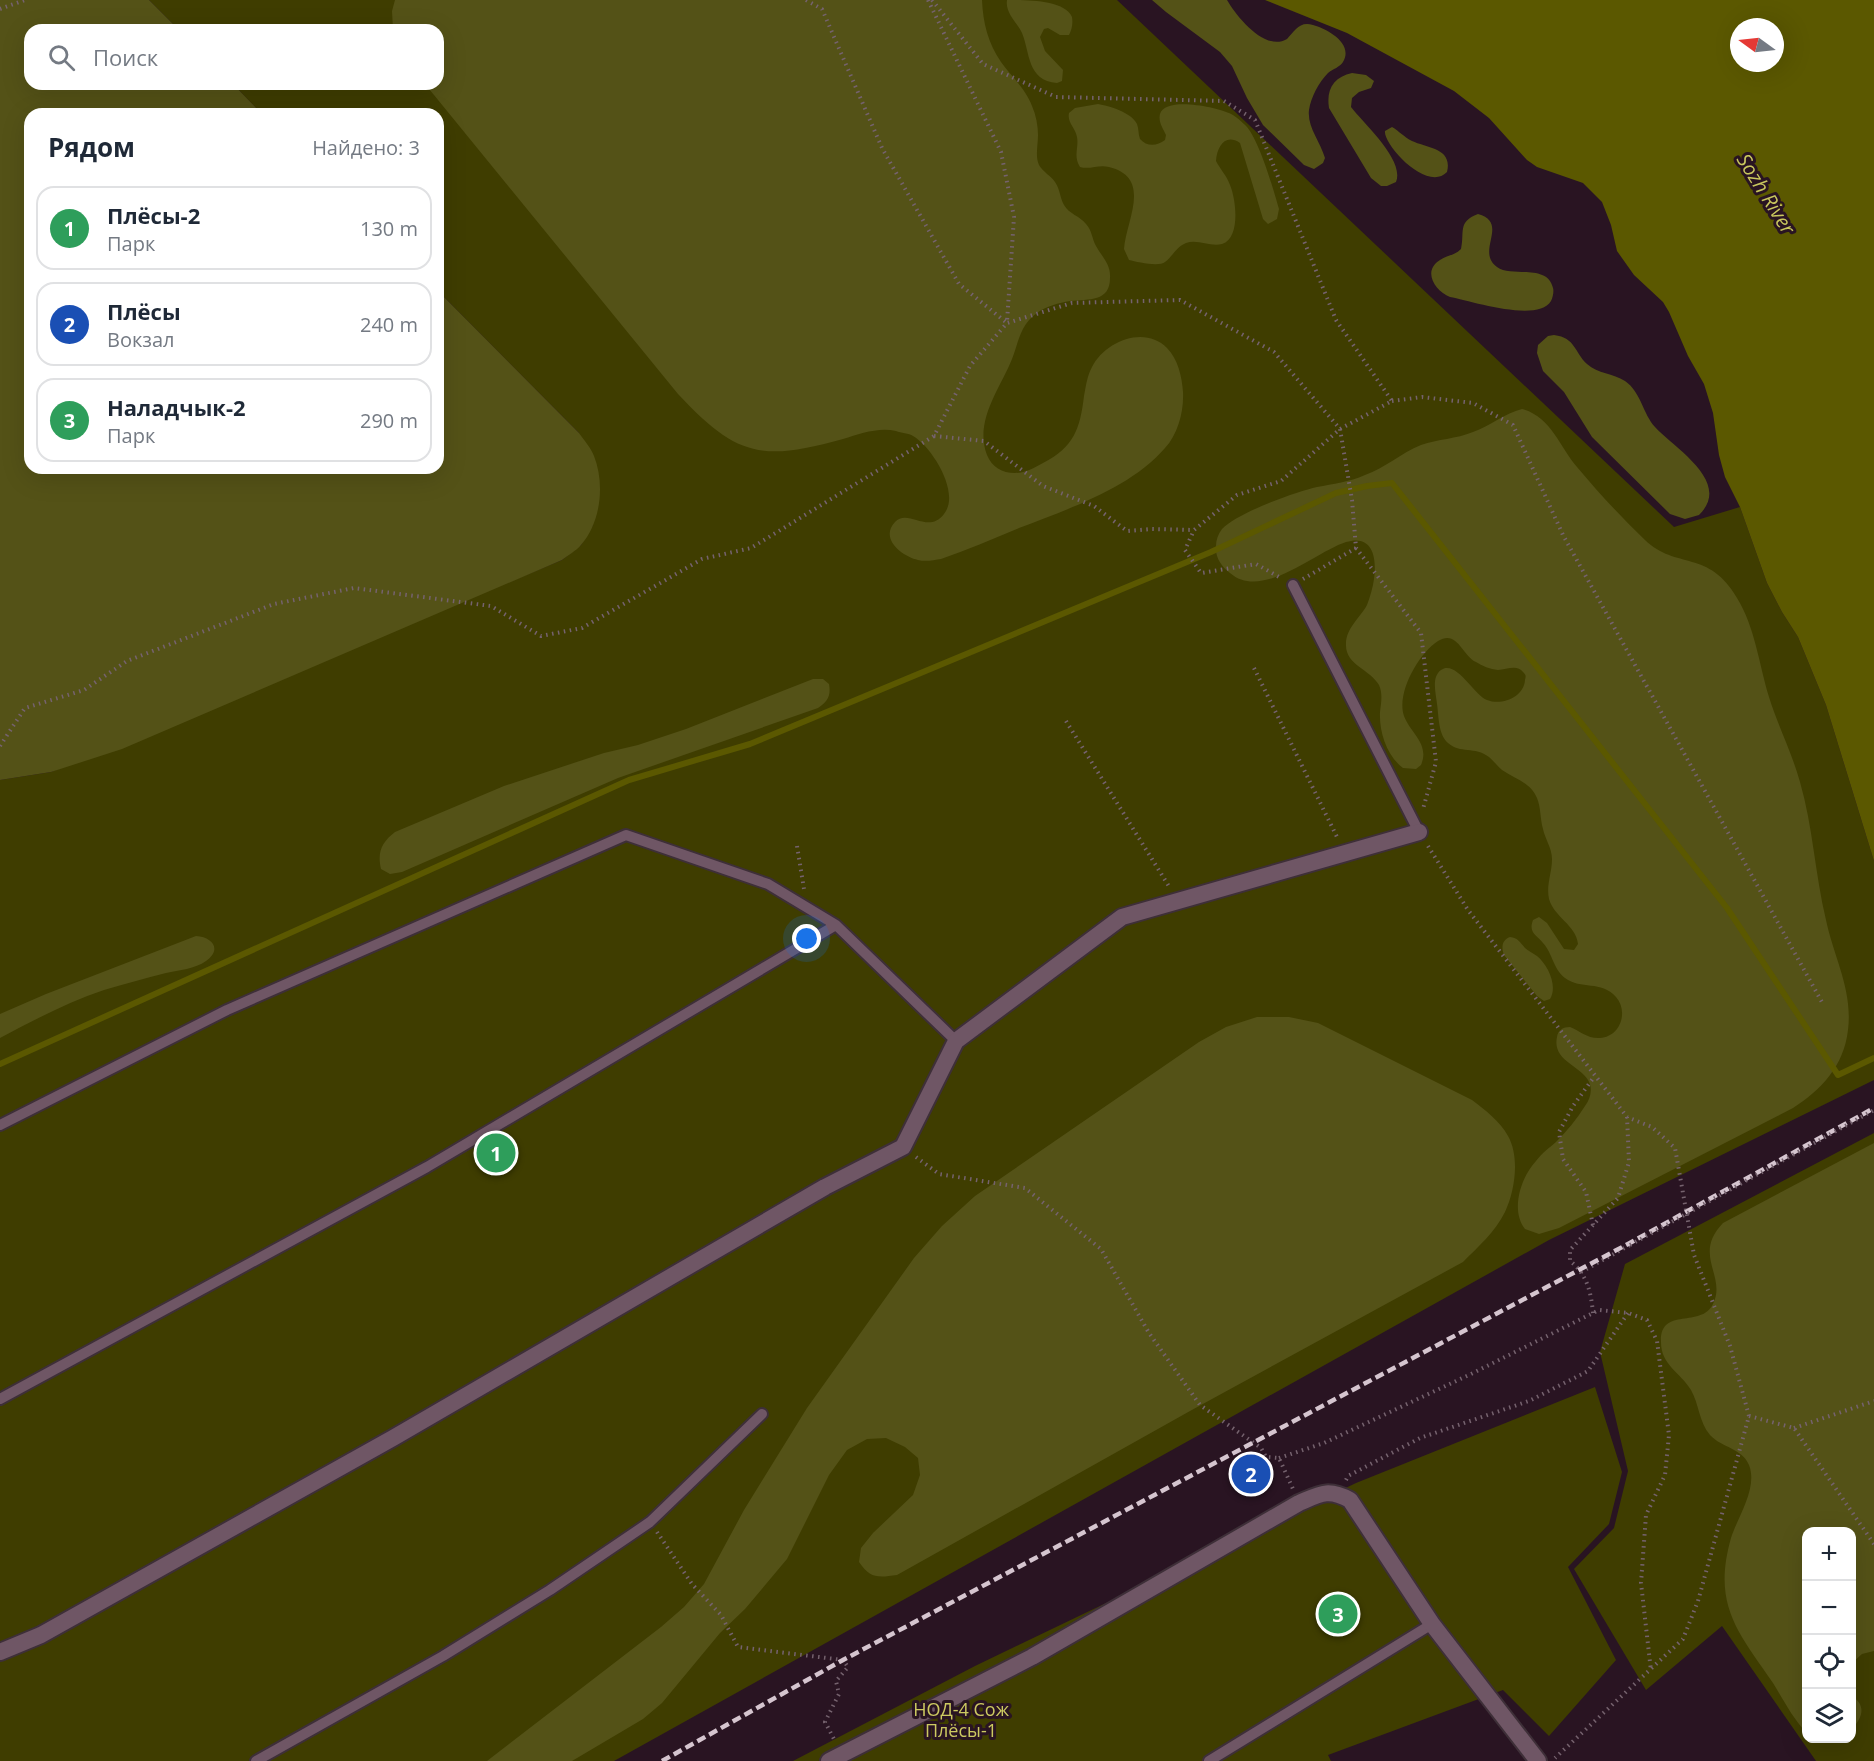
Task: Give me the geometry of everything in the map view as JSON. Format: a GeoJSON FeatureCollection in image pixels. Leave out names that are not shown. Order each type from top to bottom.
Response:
{"type":"FeatureCollection","features":[{"type":"Feature","properties":{"kind":"street"},"geometry":{"type":"LineString","coordinates":[[0,1652],[41,1635],[341,1467],[825,1186],[903,1147],[956,1041],[1122,917],[1419,832]]}},
{"type":"Feature","properties":{"kind":"street"},"geometry":{"type":"LineString","coordinates":[[836,1758],[1032,1658],[1299,1503],[1323,1493],[1337,1493],[1350,1500],[1432,1624],[1538,1761]]}},
{"type":"Feature","properties":{"kind":"lane"},"geometry":{"type":"LineString","coordinates":[[1293,585],[1419,832]]}},
{"type":"Feature","properties":{"kind":"lane"},"geometry":{"type":"LineString","coordinates":[[0,1125],[227,1010],[626,835],[768,884],[836,925],[956,1041]]}},
{"type":"Feature","properties":{"kind":"lane"},"geometry":{"type":"LineString","coordinates":[[0,1399],[427,1167],[836,925]]}},
{"type":"Feature","properties":{"kind":"lane"},"geometry":{"type":"LineString","coordinates":[[256,1761],[443,1656],[550,1590],[650,1522],[762,1414]]}},
{"type":"Feature","properties":{"kind":"lane"},"geometry":{"type":"LineString","coordinates":[[1209,1761],[1432,1624]]}},
{"type":"Feature","properties":{"kind":"path"},"geometry":{"type":"LineString","coordinates":[[0,9],[25,0]]}},
{"type":"Feature","properties":{"kind":"path"},"geometry":{"type":"LineString","coordinates":[[806,0],[822,9],[882,148],[959,284],[1007,323]]}},
{"type":"Feature","properties":{"kind":"path"},"geometry":{"type":"LineString","coordinates":[[930,0],[1001,152],[1014,218],[1007,323]]}},
{"type":"Feature","properties":{"kind":"path"},"geometry":{"type":"LineString","coordinates":[[930,0],[983,64],[1056,97],[1224,101],[1255,120],[1336,320],[1392,402]]}},
{"type":"Feature","properties":{"kind":"path"},"geometry":{"type":"LineString","coordinates":[[0,746],[25,708],[84,690],[127,661],[274,604],[354,588],[491,606],[541,636],[582,628],[702,559],[751,548],[934,436],[970,366],[1007,323],[1072,303],[1180,300],[1274,352],[1340,429],[1352,500],[1356,548],[1421,633],[1436,762],[1424,800],[1419,832],[1468,910],[1594,1077],[1627,1117],[1652,1126],[1675,1148],[1694,1255],[1730,1346],[1749,1416],[1698,1601],[1683,1639],[1552,1761]]}},
{"type":"Feature","properties":{"kind":"path"},"geometry":{"type":"LineString","coordinates":[[1356,548],[1293,585],[1256,564],[1201,573],[1185,550],[1194,530],[1237,495],[1281,482],[1340,429],[1392,402],[1422,397],[1473,402],[1513,425],[1563,535],[1823,1004]]}},
{"type":"Feature","properties":{"kind":"path"},"geometry":{"type":"LineString","coordinates":[[934,436],[984,441],[1043,486],[1094,506],[1127,531],[1194,530]]}},
{"type":"Feature","properties":{"kind":"path"},"geometry":{"type":"LineString","coordinates":[[1254,668],[1346,853]]}},
{"type":"Feature","properties":{"kind":"path"},"geometry":{"type":"LineString","coordinates":[[1066,721],[1179,901]]}},
{"type":"Feature","properties":{"kind":"path"},"geometry":{"type":"LineString","coordinates":[[797,846],[807,908]]}},
{"type":"Feature","properties":{"kind":"path"},"geometry":{"type":"LineString","coordinates":[[1593,1226],[1586,1192],[1563,1159],[1559,1132],[1573,1106],[1594,1077]]}},
{"type":"Feature","properties":{"kind":"path"},"geometry":{"type":"LineString","coordinates":[[1581,1272],[1874,1110]]}},
{"type":"Feature","properties":{"kind":"path"},"geometry":{"type":"LineString","coordinates":[[1593,1313],[1591,1292],[1581,1269],[1570,1261],[1570,1250],[1618,1198],[1629,1162],[1627,1117]]}},
{"type":"Feature","properties":{"kind":"path"},"geometry":{"type":"LineString","coordinates":[[903,1147],[939,1174],[1025,1188],[1101,1250],[1149,1333],[1200,1405],[1261,1448],[1266,1457],[1279,1458],[1324,1443],[1471,1374],[1599,1310],[1628,1313],[1647,1320],[1657,1341],[1669,1435],[1665,1475],[1646,1515],[1641,1583],[1651,1671]]}},
{"type":"Feature","properties":{"kind":"path"},"geometry":{"type":"LineString","coordinates":[[1337,1493],[1348,1476],[1420,1438],[1528,1401],[1587,1371],[1628,1313]]}},
{"type":"Feature","properties":{"kind":"path"},"geometry":{"type":"LineString","coordinates":[[1749,1416],[1794,1428],[1874,1401]]}},
{"type":"Feature","properties":{"kind":"path"},"geometry":{"type":"LineString","coordinates":[[1794,1428],[1874,1544]]}},
{"type":"Feature","properties":{"kind":"path"},"geometry":{"type":"LineString","coordinates":[[1279,1458],[1299,1503]]}},
{"type":"Feature","properties":{"kind":"path"},"geometry":{"type":"LineString","coordinates":[[650,1522],[692,1584],[721,1615],[738,1647],[843,1660],[848,1667],[836,1681],[839,1694],[825,1722],[836,1758]]}},
{"type":"Feature","properties":{"kind":"green space"},"geometry":{"type":"Polygon","coordinates":[[[149,0],[1117,0],[1674,527],[1740,507],[1767,583],[1798,637],[1826,705],[1874,861],[1874,1080],[1549,1240],[614,1761],[0,1761],[0,780],[51,772],[562,560],[581,545],[593,525],[579,433],[444,297],[444,108],[256,108],[239,90],[444,90],[444,24],[173,24],[149,0]]]}},
{"type":"Feature","properties":{"kind":"green space"},"geometry":{"type":"Polygon","coordinates":[[[1874,1133],[1874,1761],[1816,1761],[1803,1743],[1856,1743],[1856,1527],[1802,1527],[1802,1741],[1722,1626],[1646,1690],[1574,1569],[1614,1528],[1628,1471],[1600,1352],[1625,1264],[1874,1133]]]}},
{"type":"Feature","properties":{"kind":"green space","name":"НОД-4 Сож Плёсы-1"},"geometry":{"type":"Polygon","coordinates":[[[1595,1387],[1622,1472],[1609,1524],[1568,1567],[1616,1660],[1549,1736],[1503,1690],[1328,1755],[1331,1761],[793,1761],[975,1666],[1356,1483],[1595,1387]]]}},
{"type":"Feature","properties":{"kind":"shaded area"},"geometry":{"type":"Polygon","coordinates":[[[0,0],[149,0],[173,24],[24,24],[24,90],[239,90],[256,108],[24,108],[24,474],[444,474],[444,297],[579,433],[591,450],[599,478],[597,514],[588,536],[579,547],[562,560],[122,749],[51,772],[0,780],[0,0]]]}},
{"type":"Feature","properties":{"kind":"shaded area"},"geometry":{"type":"Polygon","coordinates":[[[395,0],[982,0],[985,25],[993,48],[1026,94],[1036,117],[1039,165],[1055,182],[1066,208],[1088,226],[1110,273],[1109,286],[1102,295],[1097,298],[1070,301],[1048,307],[1037,313],[1027,323],[986,418],[984,442],[987,455],[998,468],[1010,473],[1019,473],[1036,467],[1062,450],[1074,436],[1092,367],[1106,350],[1116,343],[1137,337],[1158,341],[1171,352],[1179,368],[1183,399],[1179,422],[1170,442],[1151,462],[1134,475],[1077,505],[941,559],[921,561],[906,555],[891,541],[891,528],[895,522],[900,518],[925,522],[938,520],[948,505],[947,483],[936,460],[928,450],[911,435],[883,430],[815,446],[770,451],[734,442],[698,415],[678,394],[430,90],[444,90],[444,24],[393,24],[392,11],[395,0]]]}},
{"type":"Feature","properties":{"kind":"shaded area"},"geometry":{"type":"Polygon","coordinates":[[[1007,0],[1054,4],[1068,11],[1072,17],[1069,35],[1060,35],[1048,28],[1044,29],[1040,37],[1045,51],[1063,70],[1062,81],[1057,83],[1047,81],[1035,71],[1022,33],[1008,9],[1007,0]]]}},
{"type":"Feature","properties":{"kind":"shaded area"},"geometry":{"type":"Polygon","coordinates":[[[1152,0],[1227,0],[1252,31],[1270,41],[1279,42],[1287,39],[1304,24],[1313,25],[1332,33],[1345,49],[1343,62],[1328,73],[1322,81],[1309,110],[1312,128],[1325,158],[1323,163],[1314,169],[1304,165],[1263,125],[1232,66],[1220,52],[1152,0]]]}},
{"type":"Feature","properties":{"kind":"shaded area"},"geometry":{"type":"Polygon","coordinates":[[[1352,73],[1366,75],[1374,81],[1371,88],[1359,92],[1352,98],[1351,107],[1382,143],[1395,163],[1396,182],[1387,186],[1381,186],[1371,178],[1329,108],[1329,95],[1333,85],[1340,77],[1352,73]]]}},
{"type":"Feature","properties":{"kind":"shaded area"},"geometry":{"type":"Polygon","coordinates":[[[1098,104],[1114,108],[1130,116],[1137,124],[1140,139],[1152,145],[1165,140],[1166,135],[1160,122],[1160,114],[1171,105],[1192,104],[1234,116],[1252,134],[1261,154],[1279,209],[1277,219],[1268,224],[1263,219],[1240,143],[1235,140],[1226,141],[1218,151],[1216,161],[1229,182],[1234,199],[1234,226],[1228,240],[1218,245],[1186,243],[1168,260],[1158,264],[1129,260],[1124,249],[1134,201],[1134,190],[1130,180],[1122,172],[1109,167],[1080,167],[1077,159],[1077,137],[1069,120],[1069,113],[1075,108],[1098,104]]]}},
{"type":"Feature","properties":{"kind":"shaded area"},"geometry":{"type":"Polygon","coordinates":[[[1392,127],[1412,141],[1443,153],[1448,164],[1447,172],[1439,177],[1429,176],[1418,172],[1408,164],[1398,155],[1386,137],[1385,131],[1392,127]]]}},
{"type":"Feature","properties":{"kind":"shaded area"},"geometry":{"type":"Polygon","coordinates":[[[1478,214],[1487,218],[1491,224],[1489,253],[1497,267],[1503,270],[1537,273],[1549,280],[1553,296],[1544,307],[1519,310],[1488,306],[1450,297],[1435,286],[1431,275],[1432,270],[1443,258],[1461,249],[1464,224],[1478,214]]]}},
{"type":"Feature","properties":{"kind":"shaded area"},"geometry":{"type":"Polygon","coordinates":[[[1554,335],[1571,342],[1591,367],[1625,381],[1635,391],[1655,427],[1697,467],[1705,478],[1709,490],[1708,503],[1699,515],[1685,519],[1670,514],[1592,437],[1564,392],[1543,371],[1537,353],[1538,345],[1548,336],[1554,335]]]}},
{"type":"Feature","properties":{"kind":"shaded area"},"geometry":{"type":"Polygon","coordinates":[[[1522,409],[1540,418],[1547,425],[1585,476],[1645,540],[1669,555],[1704,566],[1715,572],[1726,583],[1743,609],[1752,633],[1769,697],[1800,782],[1822,903],[1842,974],[1849,1015],[1846,1043],[1842,1055],[1830,1076],[1803,1101],[1559,1228],[1539,1234],[1525,1229],[1518,1213],[1522,1185],[1538,1158],[1560,1138],[1575,1120],[1591,1093],[1588,1080],[1558,1051],[1558,1032],[1570,1027],[1592,1037],[1607,1037],[1617,1029],[1622,1010],[1616,997],[1610,992],[1571,982],[1565,978],[1546,947],[1532,931],[1533,920],[1539,917],[1547,923],[1564,949],[1574,950],[1578,944],[1573,931],[1555,911],[1549,899],[1552,855],[1543,829],[1537,798],[1526,784],[1502,770],[1484,754],[1458,748],[1448,743],[1441,730],[1435,686],[1436,677],[1441,670],[1453,669],[1482,697],[1499,702],[1511,699],[1521,691],[1526,677],[1518,668],[1498,670],[1478,663],[1450,638],[1438,641],[1417,664],[1406,685],[1402,707],[1404,716],[1421,745],[1423,758],[1421,765],[1416,769],[1403,768],[1388,750],[1383,735],[1379,685],[1349,657],[1347,651],[1348,633],[1367,605],[1374,582],[1374,556],[1368,545],[1355,540],[1346,542],[1288,572],[1257,581],[1243,580],[1230,573],[1216,554],[1219,533],[1240,516],[1281,498],[1359,477],[1421,445],[1467,434],[1522,409]]]}},
{"type":"Feature","properties":{"kind":"shaded area"},"geometry":{"type":"Polygon","coordinates":[[[813,679],[823,679],[829,684],[828,698],[818,708],[618,778],[402,872],[390,874],[381,869],[382,848],[395,832],[504,786],[686,729],[813,679]]]}},
{"type":"Feature","properties":{"kind":"shaded area"},"geometry":{"type":"Polygon","coordinates":[[[196,936],[211,941],[214,949],[211,957],[202,964],[104,990],[51,1012],[0,1038],[0,1014],[196,936]]]}},
{"type":"Feature","properties":{"kind":"shaded area"},"geometry":{"type":"Polygon","coordinates":[[[1510,937],[1519,941],[1545,965],[1551,976],[1553,988],[1550,999],[1544,1001],[1537,996],[1504,955],[1503,944],[1510,937]]]}},
{"type":"Feature","properties":{"kind":"shaded area"},"geometry":{"type":"Polygon","coordinates":[[[1257,1017],[1289,1017],[1318,1023],[1472,1100],[1501,1125],[1512,1144],[1515,1164],[1514,1184],[1505,1212],[1496,1226],[1463,1262],[897,1575],[875,1576],[867,1571],[859,1562],[861,1548],[873,1533],[913,1495],[920,1475],[918,1458],[905,1447],[886,1438],[867,1439],[847,1450],[829,1475],[787,1559],[745,1609],[720,1633],[662,1703],[643,1719],[572,1761],[487,1761],[661,1627],[684,1607],[704,1584],[744,1510],[807,1408],[914,1258],[942,1226],[975,1196],[1199,1042],[1226,1027],[1257,1017]]]}},
{"type":"Feature","properties":{"kind":"shaded area"},"geometry":{"type":"Polygon","coordinates":[[[1874,1143],[1874,1651],[1862,1654],[1856,1659],[1856,1527],[1802,1527],[1802,1728],[1739,1632],[1727,1600],[1726,1561],[1731,1538],[1749,1492],[1751,1474],[1749,1465],[1742,1455],[1715,1439],[1706,1430],[1691,1390],[1668,1363],[1662,1350],[1662,1331],[1667,1324],[1700,1315],[1713,1304],[1716,1284],[1710,1245],[1723,1223],[1874,1143]]]}},
{"type":"Feature","properties":{"kind":"shaded area"},"geometry":{"type":"Polygon","coordinates":[[[1856,1699],[1861,1708],[1856,1724],[1856,1699]]]}},
{"type":"Feature","properties":{"kind":"water","name":"Sozh River"},"geometry":{"type":"Polygon","coordinates":[[[1265,0],[1874,0],[1874,861],[1826,705],[1798,637],[1767,583],[1740,507],[1725,477],[1719,455],[1713,413],[1704,384],[1688,356],[1669,312],[1663,302],[1634,275],[1617,251],[1611,225],[1602,202],[1583,183],[1537,167],[1527,160],[1489,118],[1454,91],[1347,33],[1265,0]]]}},
{"type":"Feature","properties":{"kind":"waterway"},"geometry":{"type":"LineString","coordinates":[[0,1064],[629,780],[750,744],[1211,552],[1336,493],[1392,483],[1727,908],[1838,1075],[1874,1058]]}},
{"type":"Feature","properties":{"kind":"railway"},"geometry":{"type":"LineString","coordinates":[[662,1761],[843,1660],[1628,1244],[1874,1108]]}},
{"type":"Feature","properties":{"kind":"place","name":"Плёсы-2"},"geometry":{"type":"Point","coordinates":[496,1153]}},
{"type":"Feature","properties":{"kind":"place","name":"Плёсы"},"geometry":{"type":"Point","coordinates":[1251,1474]}},
{"type":"Feature","properties":{"kind":"place","name":"Наладчык-2"},"geometry":{"type":"Point","coordinates":[1338,1614]}}]}
